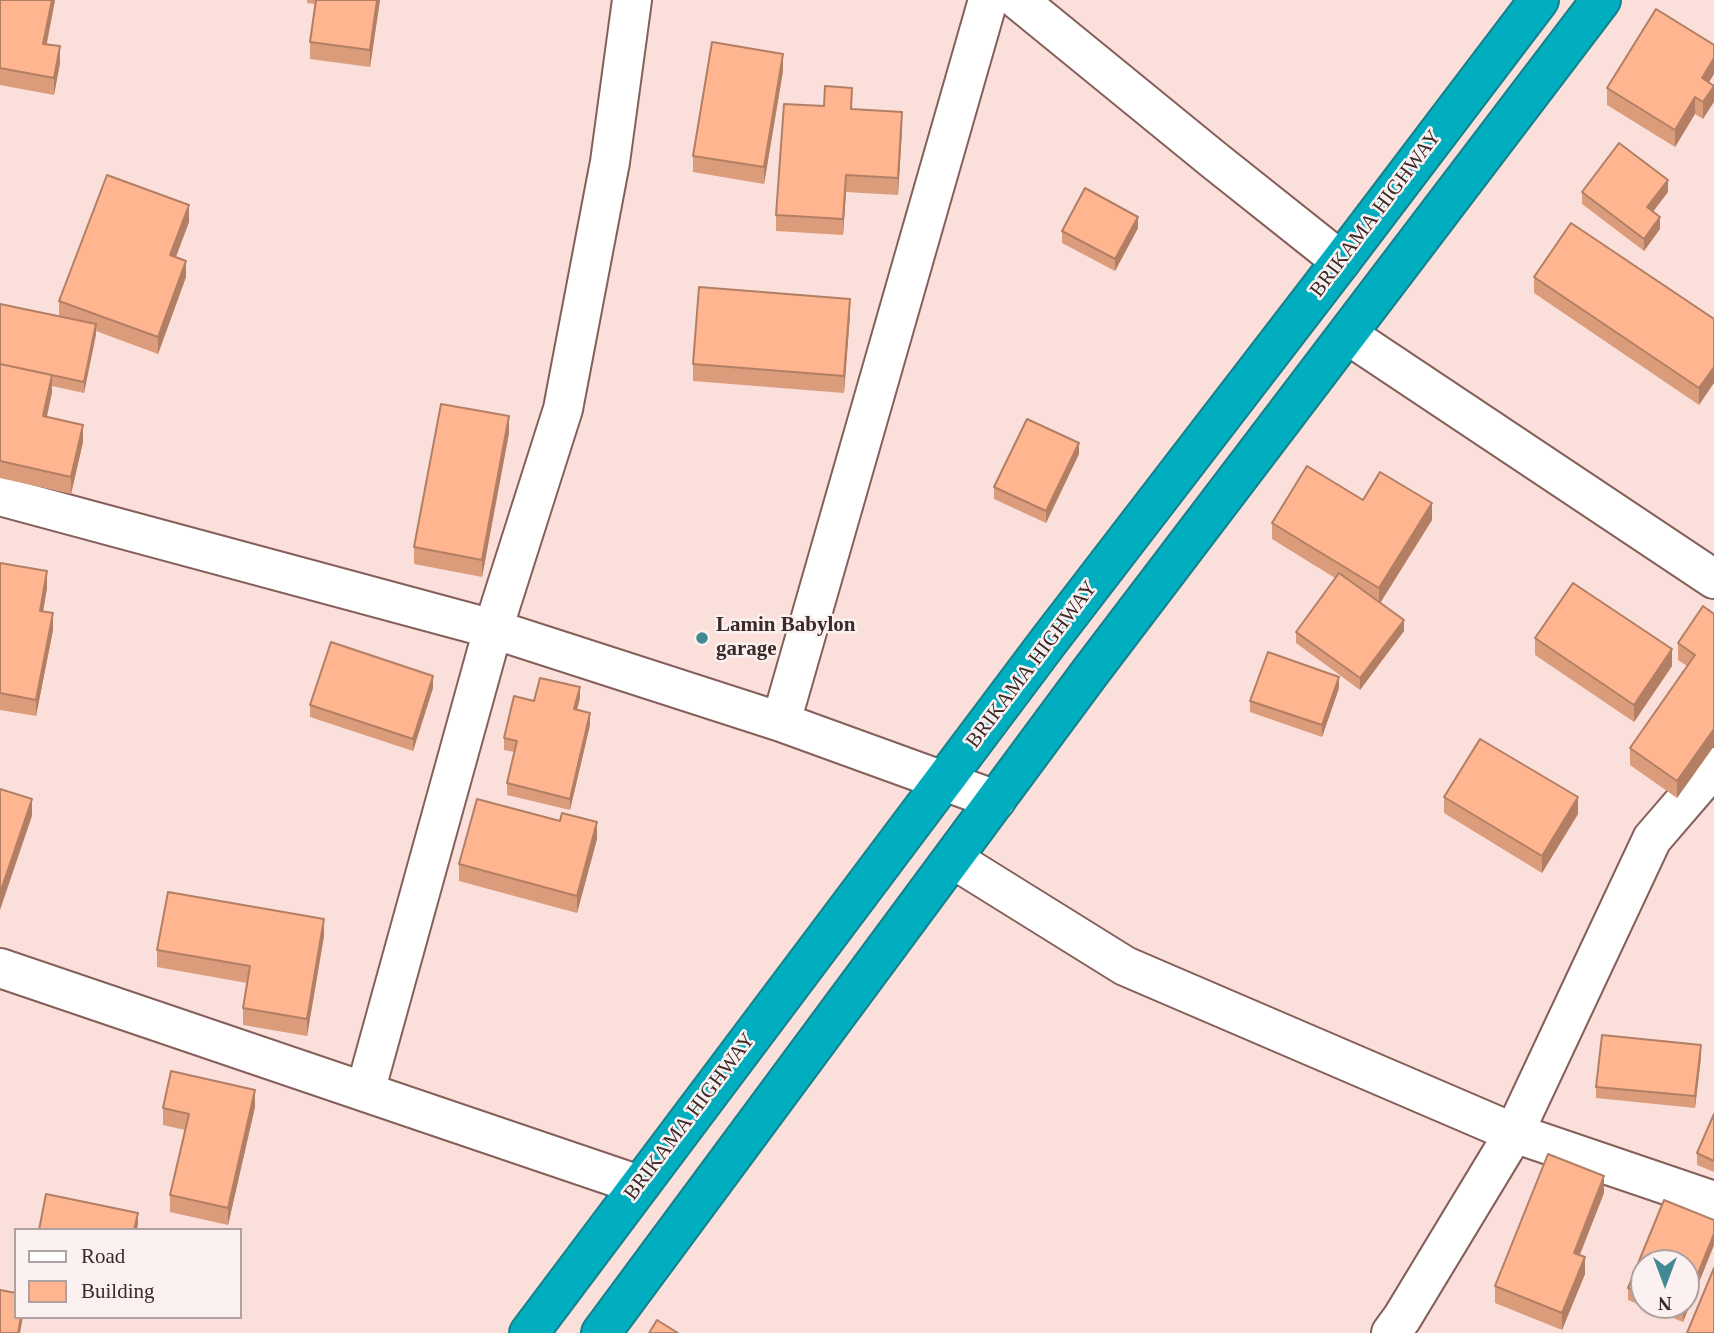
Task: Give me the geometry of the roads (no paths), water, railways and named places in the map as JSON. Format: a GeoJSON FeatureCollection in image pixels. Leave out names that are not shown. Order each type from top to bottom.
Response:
{"type":"FeatureCollection","features":[{"type":"Feature","properties":{"kind":"highway","name":"BRIKAMA HIGHWAY"},"geometry":{"type":"LineString","coordinates":[[529,1333],[1048,642],[1539,0]]}},
{"type":"Feature","properties":{"kind":"highway"},"geometry":{"type":"LineString","coordinates":[[601,1333],[1091,671],[1601,0]]}},
{"type":"Feature","properties":{"kind":"highway"},"geometry":{"type":"LineString","coordinates":[[1048,642],[1091,671]]}},
{"type":"Feature","properties":{"kind":"street"},"geometry":{"type":"LineString","coordinates":[[365,1092],[493,629],[563,409],[610,162],[632,0]]}},
{"type":"Feature","properties":{"kind":"street"},"geometry":{"type":"LineString","coordinates":[[781,722],[988,0]]}},
{"type":"Feature","properties":{"kind":"street"},"geometry":{"type":"LineString","coordinates":[[1018,0],[1341,261]]}},
{"type":"Feature","properties":{"kind":"street"},"geometry":{"type":"LineString","coordinates":[[1348,335],[1714,579]]}},
{"type":"Feature","properties":{"kind":"street"},"geometry":{"type":"LineString","coordinates":[[0,496],[493,629],[781,722],[996,800]]}},
{"type":"Feature","properties":{"kind":"street"},"geometry":{"type":"LineString","coordinates":[[1391,1333],[1514,1133],[1653,839],[1714,767]]}},
{"type":"Feature","properties":{"kind":"street"},"geometry":{"type":"LineString","coordinates":[[953,859],[1125,966],[1514,1133],[1714,1201]]}},
{"type":"Feature","properties":{"kind":"street"},"geometry":{"type":"LineString","coordinates":[[0,968],[639,1185]]}},
{"type":"Feature","properties":{"kind":"place","name":"Lamin Babylon garage"},"geometry":{"type":"Point","coordinates":[702,638]}}]}
